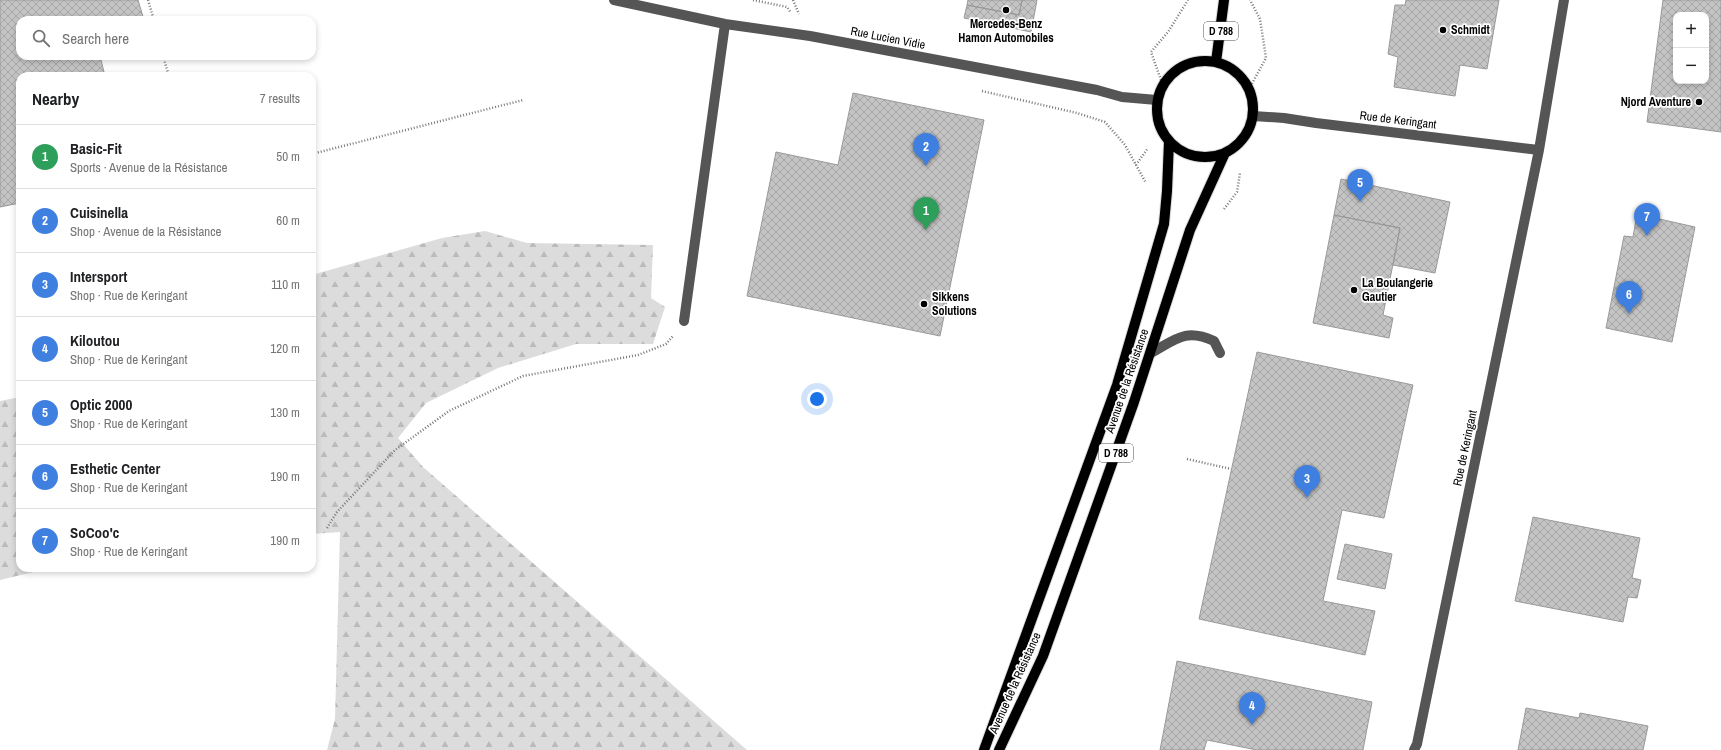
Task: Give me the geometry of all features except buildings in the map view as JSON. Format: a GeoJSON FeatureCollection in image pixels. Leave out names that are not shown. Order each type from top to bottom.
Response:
{"type":"FeatureCollection","features":[{"type":"Feature","properties":{"kind":"main road","name":"D 788"},"geometry":{"type":"LineString","coordinates":[[1216,62],[1224,0]]}},
{"type":"Feature","properties":{"kind":"main road"},"geometry":{"type":"LineString","coordinates":[[1201,61],[1216,62],[1230,68],[1240,77],[1249,89],[1253,102],[1253,116],[1248,131],[1238,144],[1225,153],[1210,157],[1195,157],[1180,151],[1169,141],[1161,129],[1157,115],[1158,100],[1163,85],[1173,73],[1186,65],[1201,61]]}},
{"type":"Feature","properties":{"kind":"main road","name":"Avenue de la Résistance"},"geometry":{"type":"LineString","coordinates":[[984,750],[1117,385],[1164,224],[1169,141]]}},
{"type":"Feature","properties":{"kind":"main road","name":"Avenue de la Résistance"},"geometry":{"type":"LineString","coordinates":[[999,750],[1043,656],[1082,552],[1151,353],[1190,230],[1225,153]]}},
{"type":"Feature","properties":{"kind":"street","name":"Rue Lucien Vidie"},"geometry":{"type":"LineString","coordinates":[[614,0],[725,24],[818,38],[1097,90],[1122,97],[1158,100]]}},
{"type":"Feature","properties":{"kind":"street","name":"Rue de Keringant"},"geometry":{"type":"LineString","coordinates":[[1414,750],[1417,744],[1540,150],[1564,0]]}},
{"type":"Feature","properties":{"kind":"street"},"geometry":{"type":"LineString","coordinates":[[684,321],[725,24]]}},
{"type":"Feature","properties":{"kind":"street","name":"Rue de Keringant"},"geometry":{"type":"LineString","coordinates":[[1253,116],[1284,118],[1540,150]]}},
{"type":"Feature","properties":{"kind":"street"},"geometry":{"type":"LineString","coordinates":[[1151,353],[1184,335],[1204,336],[1214,341],[1220,353]]}},
{"type":"Feature","properties":{"kind":"path"},"geometry":{"type":"LineString","coordinates":[[148,0],[153,16]]}},
{"type":"Feature","properties":{"kind":"path"},"geometry":{"type":"LineString","coordinates":[[1163,85],[1151,52],[1168,32],[1188,0]]}},
{"type":"Feature","properties":{"kind":"path"},"geometry":{"type":"LineString","coordinates":[[1249,89],[1266,58],[1260,19],[1250,0]]}},
{"type":"Feature","properties":{"kind":"path"},"geometry":{"type":"LineString","coordinates":[[164,60],[168,72]]}},
{"type":"Feature","properties":{"kind":"path"},"geometry":{"type":"LineString","coordinates":[[977,90],[1078,113],[1105,122],[1126,145],[1146,183],[1146,190]]}},
{"type":"Feature","properties":{"kind":"path"},"geometry":{"type":"LineString","coordinates":[[316,153],[523,100]]}},
{"type":"Feature","properties":{"kind":"path"},"geometry":{"type":"LineString","coordinates":[[328,528],[337,512],[395,450],[449,411],[523,376],[638,355],[666,344],[684,321]]}},
{"type":"Feature","properties":{"kind":"path"},"geometry":{"type":"LineString","coordinates":[[1187,460],[1231,470]]}},
{"type":"Feature","properties":{"kind":"green space"},"geometry":{"type":"Polygon","coordinates":[[[485,231],[527,243],[653,245],[651,298],[665,307],[653,344],[576,344],[498,368],[426,403],[398,438],[423,467],[747,750],[327,750],[335,719],[340,532],[316,534],[316,274],[442,238],[485,231]]]}},
{"type":"Feature","properties":{"kind":"green space"},"geometry":{"type":"Polygon","coordinates":[[[16,398],[16,572],[33,572],[0,580],[0,401],[16,398]]]}},
{"type":"Feature","properties":{"kind":"place","name":"Mercedes-Benz Hamon Automobiles"},"geometry":{"type":"Point","coordinates":[1006,10]}},
{"type":"Feature","properties":{"kind":"place","name":"Schmidt"},"geometry":{"type":"Point","coordinates":[1443,30]}},
{"type":"Feature","properties":{"kind":"place","name":"Njord Aventure"},"geometry":{"type":"Point","coordinates":[1699,102]}},
{"type":"Feature","properties":{"kind":"place","name":"Cuisinella"},"geometry":{"type":"Point","coordinates":[926,166]}},
{"type":"Feature","properties":{"kind":"place","name":"Optic 2000"},"geometry":{"type":"Point","coordinates":[1360,202]}},
{"type":"Feature","properties":{"kind":"place","name":"Basic-Fit"},"geometry":{"type":"Point","coordinates":[926,230]}},
{"type":"Feature","properties":{"kind":"place","name":"SoCoo'c"},"geometry":{"type":"Point","coordinates":[1647,236]}},
{"type":"Feature","properties":{"kind":"place","name":"La Boulangerie Gautier"},"geometry":{"type":"Point","coordinates":[1354,290]}},
{"type":"Feature","properties":{"kind":"place","name":"Sikkens Solutions"},"geometry":{"type":"Point","coordinates":[924,304]}},
{"type":"Feature","properties":{"kind":"place","name":"Esthetic Center"},"geometry":{"type":"Point","coordinates":[1629,314]}},
{"type":"Feature","properties":{"kind":"place","name":"Intersport"},"geometry":{"type":"Point","coordinates":[1307,498]}},
{"type":"Feature","properties":{"kind":"place","name":"Kiloutou"},"geometry":{"type":"Point","coordinates":[1252,725]}}]}
